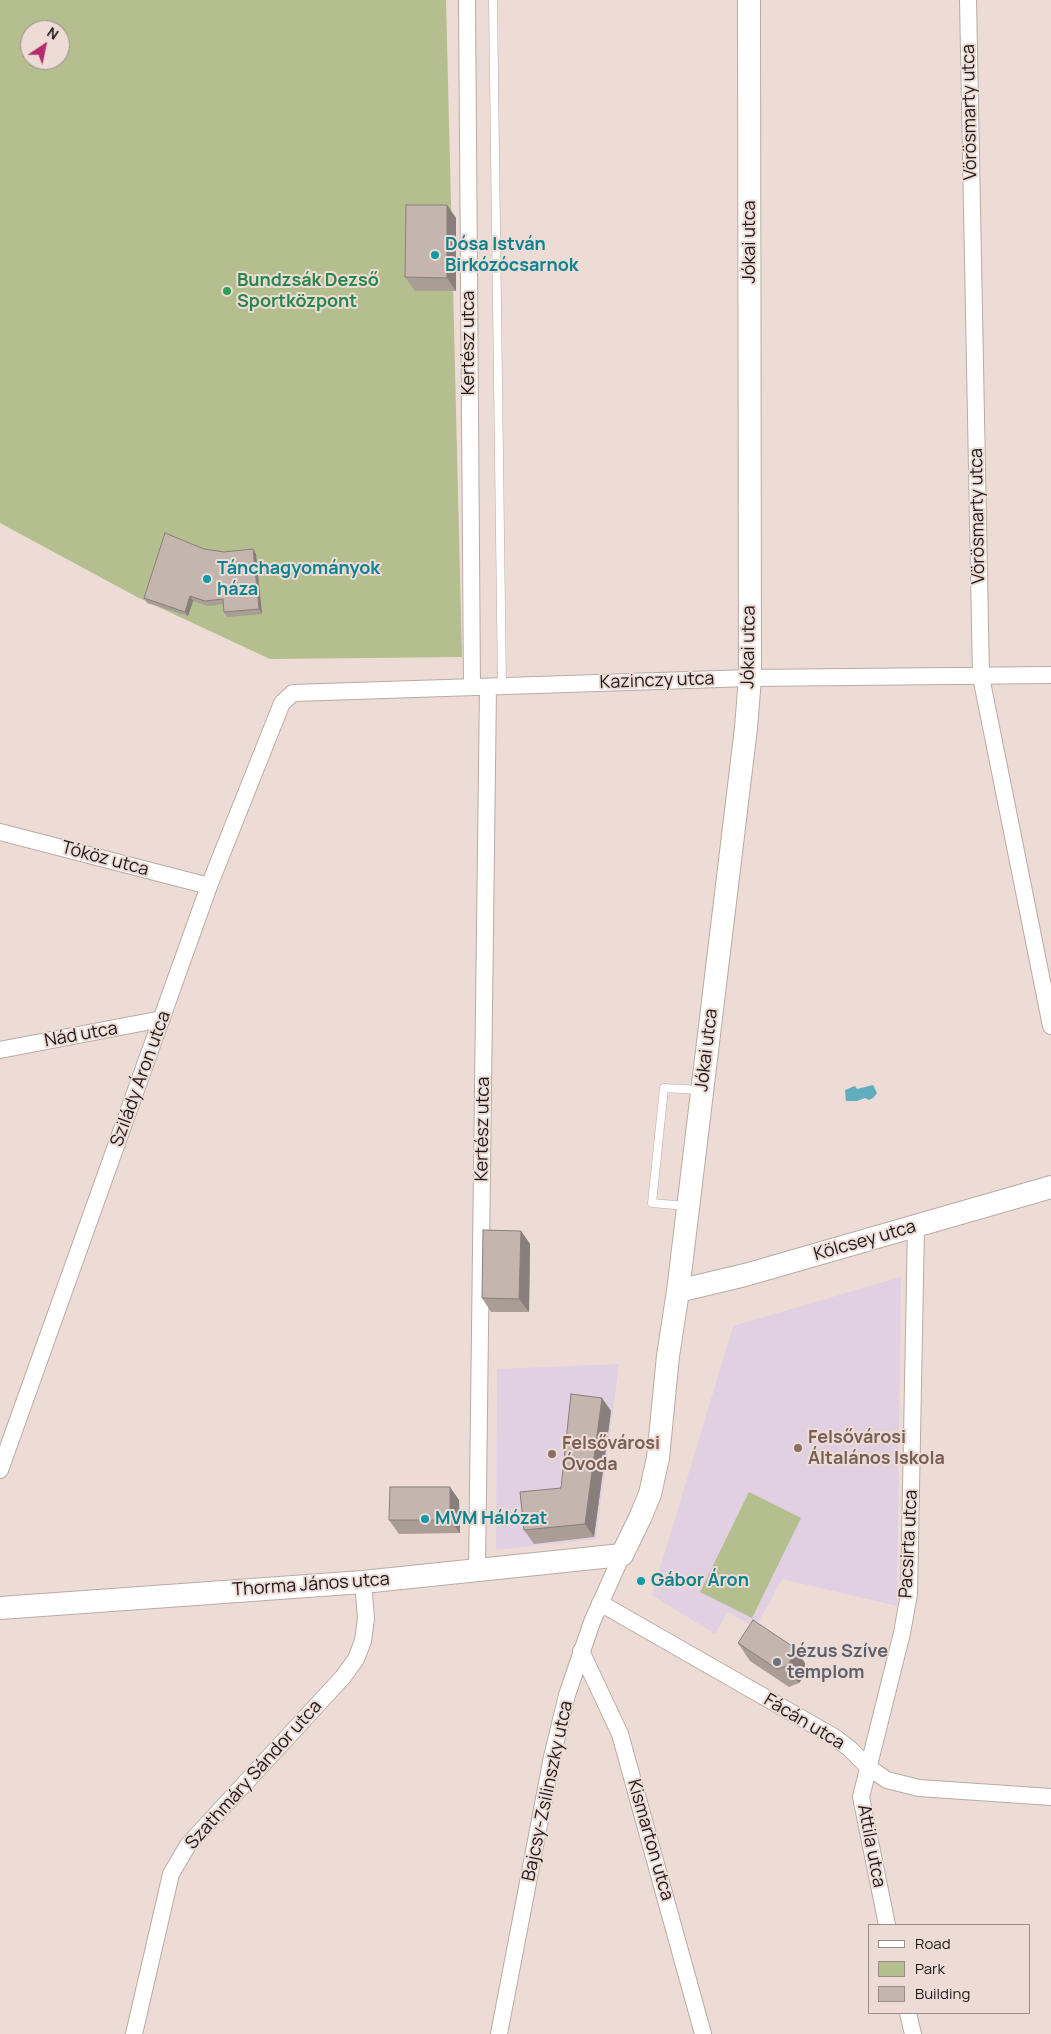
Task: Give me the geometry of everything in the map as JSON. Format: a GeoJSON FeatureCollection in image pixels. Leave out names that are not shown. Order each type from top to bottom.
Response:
{"type":"FeatureCollection","features":[{"type":"Feature","properties":{"kind":"street","name":"Kertész utca"},"geometry":{"type":"LineString","coordinates":[[466,0],[487,687],[477,1571]]}},
{"type":"Feature","properties":{"kind":"street","name":"Jókai utca"},"geometry":{"type":"LineString","coordinates":[[622,1555],[640,1518],[655,1474],[745,738],[750,678],[748,0]]}},
{"type":"Feature","properties":{"kind":"street","name":"Vörösmarty utca"},"geometry":{"type":"LineString","coordinates":[[968,0],[981,677],[1051,1026]]}},
{"type":"Feature","properties":{"kind":"street","name":"Kazinczy utca"},"geometry":{"type":"LineString","coordinates":[[293,694],[750,678],[1051,675]]}},
{"type":"Feature","properties":{"kind":"street","name":"Szilády Áron utca"},"geometry":{"type":"LineString","coordinates":[[0,1470],[209,886],[282,703],[293,694]]}},
{"type":"Feature","properties":{"kind":"street","name":"Tóköz utca"},"geometry":{"type":"LineString","coordinates":[[0,832],[209,886]]}},
{"type":"Feature","properties":{"kind":"street","name":"Nád utca"},"geometry":{"type":"LineString","coordinates":[[0,1050],[162,1020]]}},
{"type":"Feature","properties":{"kind":"street","name":"Kölcsey utca"},"geometry":{"type":"LineString","coordinates":[[678,1291],[745,1275],[1051,1187]]}},
{"type":"Feature","properties":{"kind":"street","name":"Pacsirta utca"},"geometry":{"type":"LineString","coordinates":[[868,1767],[902,1633],[909,1594],[916,1227]]}},
{"type":"Feature","properties":{"kind":"street","name":"Thorma János utca"},"geometry":{"type":"LineString","coordinates":[[0,1608],[363,1582],[622,1555]]}},
{"type":"Feature","properties":{"kind":"street","name":"Bajcsy-Zsilinszky utca"},"geometry":{"type":"LineString","coordinates":[[499,2034],[552,1757],[567,1695],[581,1651],[622,1555]]}},
{"type":"Feature","properties":{"kind":"street","name":"Szathmáry Sándor utca"},"geometry":{"type":"LineString","coordinates":[[134,2034],[172,1874],[188,1845],[336,1684],[356,1659],[363,1642],[366,1618],[363,1582]]}},
{"type":"Feature","properties":{"kind":"street","name":"Fácán utca"},"geometry":{"type":"LineString","coordinates":[[600,1603],[836,1738],[868,1767],[887,1780],[919,1788],[1051,1797]]}},
{"type":"Feature","properties":{"kind":"street","name":"Kismarton utca"},"geometry":{"type":"LineString","coordinates":[[581,1651],[620,1734],[703,2034]]}},
{"type":"Feature","properties":{"kind":"street","name":"Attila utca"},"geometry":{"type":"LineString","coordinates":[[868,1767],[861,1797],[887,1924]]}},
{"type":"Feature","properties":{"kind":"street"},"geometry":{"type":"LineString","coordinates":[[908,2014],[913,2034]]}},
{"type":"Feature","properties":{"kind":"lane"},"geometry":{"type":"LineString","coordinates":[[487,687],[493,0]]}},
{"type":"Feature","properties":{"kind":"lane"},"geometry":{"type":"LineString","coordinates":[[688,1206],[652,1203],[664,1088],[702,1090]]}},
{"type":"Feature","properties":{"kind":"shaded area","name":"Felsővárosi Általános Iskola"},"geometry":{"type":"Polygon","coordinates":[[[901,1277],[897,1606],[782,1579],[755,1628],[728,1612],[715,1634],[652,1595],[733,1326],[901,1277]]]}},
{"type":"Feature","properties":{"kind":"shaded area","name":"Felsővárosi Óvoda"},"geometry":{"type":"Polygon","coordinates":[[[619,1364],[596,1539],[496,1550],[497,1369],[619,1364]]]}},
{"type":"Feature","properties":{"kind":"green space","name":"Bundzsák Dezső Sportközpont"},"geometry":{"type":"Polygon","coordinates":[[[0,0],[446,0],[462,657],[270,659],[137,597],[0,523],[0,0]]]}},
{"type":"Feature","properties":{"kind":"green space"},"geometry":{"type":"Polygon","coordinates":[[[749,1492],[801,1518],[752,1618],[700,1592],[749,1492]]]}},
{"type":"Feature","properties":{"kind":"water"},"geometry":{"type":"Polygon","coordinates":[[[873,1085],[877,1093],[873,1098],[869,1100],[865,1098],[857,1101],[846,1101],[845,1090],[855,1086],[857,1089],[873,1085]]]}},
{"type":"Feature","properties":{"kind":"building","name":"Dósa István Birkózócsarnok"},"geometry":{"type":"Polygon","coordinates":[[[406,205],[447,205],[447,278],[405,277],[406,205]]]}},
{"type":"Feature","properties":{"kind":"building","name":"Tánchagyományok háza"},"geometry":{"type":"Polygon","coordinates":[[[165,533],[204,549],[224,552],[253,549],[259,609],[224,612],[223,599],[205,601],[190,596],[185,612],[144,598],[165,533]]]}},
{"type":"Feature","properties":{"kind":"building"},"geometry":{"type":"Polygon","coordinates":[[[483,1230],[521,1231],[519,1299],[482,1298],[483,1230]]]}},
{"type":"Feature","properties":{"kind":"building"},"geometry":{"type":"Polygon","coordinates":[[[571,1394],[602,1398],[585,1524],[524,1530],[520,1492],[561,1488],[571,1394]]]}},
{"type":"Feature","properties":{"kind":"building"},"geometry":{"type":"Polygon","coordinates":[[[390,1487],[450,1487],[450,1520],[389,1520],[390,1487]]]}},
{"type":"Feature","properties":{"kind":"building"},"geometry":{"type":"Polygon","coordinates":[[[753,1620],[792,1646],[793,1657],[787,1666],[777,1669],[738,1643],[753,1620]]]}},
{"type":"Feature","properties":{"kind":"place","name":"Dósa István Birkózócsarnok"},"geometry":{"type":"Point","coordinates":[435,255]}},
{"type":"Feature","properties":{"kind":"place","name":"Bundzsák Dezső Sportközpont"},"geometry":{"type":"Point","coordinates":[227,291]}},
{"type":"Feature","properties":{"kind":"place","name":"Tánchagyományok háza"},"geometry":{"type":"Point","coordinates":[207,579]}},
{"type":"Feature","properties":{"kind":"place","name":"Felsővárosi Általános Iskola"},"geometry":{"type":"Point","coordinates":[798,1448]}},
{"type":"Feature","properties":{"kind":"place","name":"Felsővárosi Óvoda"},"geometry":{"type":"Point","coordinates":[552,1454]}},
{"type":"Feature","properties":{"kind":"place","name":"MVM Hálózat"},"geometry":{"type":"Point","coordinates":[425,1519]}},
{"type":"Feature","properties":{"kind":"place","name":"Gábor Áron"},"geometry":{"type":"Point","coordinates":[641,1581]}},
{"type":"Feature","properties":{"kind":"place","name":"Jézus Szíve templom"},"geometry":{"type":"Point","coordinates":[777,1662]}}]}
